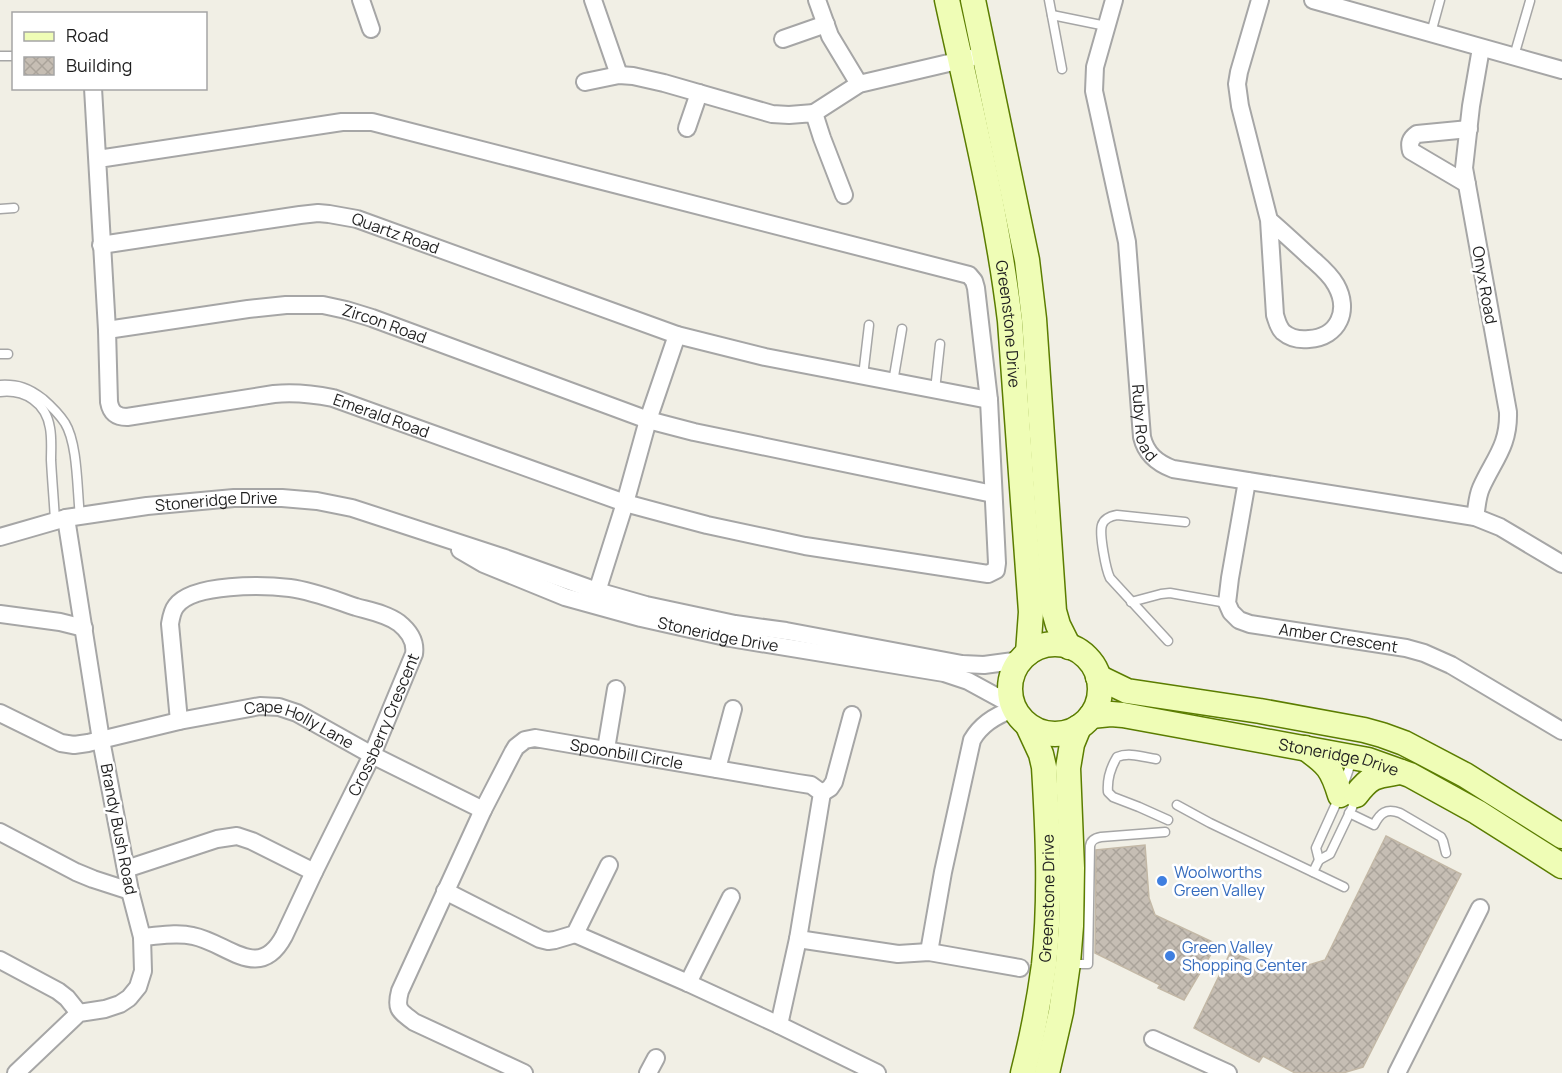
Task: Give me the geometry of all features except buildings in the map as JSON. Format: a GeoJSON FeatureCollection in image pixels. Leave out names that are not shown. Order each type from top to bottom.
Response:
{"type":"FeatureCollection","features":[{"type":"Feature","properties":{"kind":"main road","name":"Greenstone Drive"},"geometry":{"type":"LineString","coordinates":[[947,0],[992,210],[1008,301],[1031,612],[1024,656]]}},
{"type":"Feature","properties":{"kind":"main road","name":"Greenstone Drive"},"geometry":{"type":"LineString","coordinates":[[973,0],[1028,260],[1054,611],[1058,626],[1069,647]]}},
{"type":"Feature","properties":{"kind":"main road"},"geometry":{"type":"LineString","coordinates":[[1046,645],[1060,645],[1069,647],[1088,659],[1098,677],[1100,696],[1096,708],[1085,722],[1066,733],[1056,735],[1041,733],[1018,713],[1010,697],[1010,683],[1012,675],[1024,656],[1046,645]]}},
{"type":"Feature","properties":{"kind":"main road","name":"Stoneridge Drive"},"geometry":{"type":"LineString","coordinates":[[1098,677],[1127,691],[1260,711],[1364,730],[1404,743],[1465,775],[1562,836]]}},
{"type":"Feature","properties":{"kind":"main road"},"geometry":{"type":"LineString","coordinates":[[1260,711],[1287,727],[1362,745],[1370,753],[1357,780]]}},
{"type":"Feature","properties":{"kind":"main road","name":"Greenstone Drive"},"geometry":{"type":"LineString","coordinates":[[1018,713],[1041,754],[1044,767],[1048,874],[1044,965],[1023,1073]]}},
{"type":"Feature","properties":{"kind":"main road","name":"Stoneridge Drive"},"geometry":{"type":"LineString","coordinates":[[1085,722],[1111,714],[1123,715],[1303,747],[1357,780],[1401,772],[1478,812],[1562,866]]}},
{"type":"Feature","properties":{"kind":"main road","name":"Greenstone Drive"},"geometry":{"type":"LineString","coordinates":[[1047,1073],[1061,1012],[1078,964],[1072,893],[1068,768],[1072,744],[1085,722]]}},
{"type":"Feature","properties":{"kind":"main road"},"geometry":{"type":"LineString","coordinates":[[1303,747],[1329,767],[1334,774],[1357,780],[1367,781],[1375,776],[1401,772]]}},
{"type":"Feature","properties":{"kind":"street"},"geometry":{"type":"LineString","coordinates":[[361,0],[371,29]]}},
{"type":"Feature","properties":{"kind":"street"},"geometry":{"type":"LineString","coordinates":[[593,0],[619,75]]}},
{"type":"Feature","properties":{"kind":"street"},"geometry":{"type":"LineString","coordinates":[[817,0],[840,55],[859,84]]}},
{"type":"Feature","properties":{"kind":"street","name":"Ruby Road"},"geometry":{"type":"LineString","coordinates":[[1114,0],[1095,67],[1094,91],[1127,242],[1142,437],[1144,445],[1155,460],[1173,469],[1475,516],[1500,527],[1562,564]]}},
{"type":"Feature","properties":{"kind":"street"},"geometry":{"type":"LineString","coordinates":[[1260,0],[1237,84],[1240,106],[1269,220],[1275,315],[1283,332],[1291,337],[1302,340],[1325,336],[1341,319],[1341,296],[1338,287],[1326,271],[1269,220]]}},
{"type":"Feature","properties":{"kind":"street"},"geometry":{"type":"LineString","coordinates":[[1313,0],[1351,5],[1431,33],[1562,70]]}},
{"type":"Feature","properties":{"kind":"street"},"geometry":{"type":"LineString","coordinates":[[783,39],[826,24]]}},
{"type":"Feature","properties":{"kind":"street","name":"Onyx Road"},"geometry":{"type":"LineString","coordinates":[[1475,516],[1481,488],[1508,431],[1508,412],[1464,159],[1481,48]]}},
{"type":"Feature","properties":{"kind":"street"},"geometry":{"type":"LineString","coordinates":[[585,82],[619,75],[664,82],[772,114],[789,115],[814,113],[859,84],[985,55]]}},
{"type":"Feature","properties":{"kind":"street"},"geometry":{"type":"LineString","coordinates":[[93,90],[107,330]]}},
{"type":"Feature","properties":{"kind":"street"},"geometry":{"type":"LineString","coordinates":[[687,128],[699,93]]}},
{"type":"Feature","properties":{"kind":"street"},"geometry":{"type":"LineString","coordinates":[[814,113],[844,195]]}},
{"type":"Feature","properties":{"kind":"street"},"geometry":{"type":"LineString","coordinates":[[98,159],[342,122],[372,122],[969,275],[974,281],[988,400],[993,494]]}},
{"type":"Feature","properties":{"kind":"street"},"geometry":{"type":"LineString","coordinates":[[1467,184],[1411,151],[1410,146],[1411,139],[1417,134],[1468,129]]}},
{"type":"Feature","properties":{"kind":"street","name":"Quartz Road"},"geometry":{"type":"LineString","coordinates":[[101,245],[300,215],[318,213],[341,215],[677,335]]}},
{"type":"Feature","properties":{"kind":"street","name":"Zircon Road"},"geometry":{"type":"LineString","coordinates":[[107,330],[248,309],[286,305],[323,305],[372,318],[648,420],[694,432],[993,494]]}},
{"type":"Feature","properties":{"kind":"street","name":"Emerald Road"},"geometry":{"type":"LineString","coordinates":[[107,330],[110,408],[117,415],[127,417],[274,394],[295,392],[313,394],[344,402],[625,503],[707,525],[805,546],[988,574],[996,570],[997,563],[993,494]]}},
{"type":"Feature","properties":{"kind":"street"},"geometry":{"type":"LineString","coordinates":[[595,598],[648,420],[677,335],[765,357],[988,400]]}},
{"type":"Feature","properties":{"kind":"street"},"geometry":{"type":"LineString","coordinates":[[1227,603],[1247,481]]}},
{"type":"Feature","properties":{"kind":"street","name":"Stoneridge Drive"},"geometry":{"type":"LineString","coordinates":[[0,537],[67,518],[169,504],[234,498],[317,501],[352,508],[431,533],[484,564],[565,597],[595,598],[645,605],[725,622],[962,664],[984,665],[1024,656]]}},
{"type":"Feature","properties":{"kind":"street","name":"Brandy Bush Road"},"geometry":{"type":"LineString","coordinates":[[67,518],[101,740],[130,891],[142,937],[143,971],[134,994],[120,1004],[105,1009],[79,1012]]}},
{"type":"Feature","properties":{"kind":"street","name":"Crossberry Crescent"},"geometry":{"type":"LineString","coordinates":[[142,937],[185,934],[256,960],[272,953],[279,945],[372,755],[414,654],[412,638],[403,626],[393,619],[311,592],[291,588],[252,587],[205,591],[190,596],[176,606],[171,618],[170,632],[179,721]]}},
{"type":"Feature","properties":{"kind":"street","name":"Stoneridge Drive"},"geometry":{"type":"LineString","coordinates":[[595,598],[661,623],[730,638],[944,673],[968,681],[1018,713]]}},
{"type":"Feature","properties":{"kind":"street","name":"Amber Crescent"},"geometry":{"type":"LineString","coordinates":[[1227,603],[1231,612],[1239,620],[1250,624],[1406,648],[1425,653],[1451,665],[1562,731]]}},
{"type":"Feature","properties":{"kind":"street"},"geometry":{"type":"LineString","coordinates":[[60,622],[81,611]]}},
{"type":"Feature","properties":{"kind":"street"},"geometry":{"type":"LineString","coordinates":[[0,614],[60,622],[84,628]]}},
{"type":"Feature","properties":{"kind":"street"},"geometry":{"type":"LineString","coordinates":[[606,749],[616,689]]}},
{"type":"Feature","properties":{"kind":"street","name":"Cape Holly Lane"},"geometry":{"type":"LineString","coordinates":[[0,713],[61,743],[82,745],[179,721],[260,706],[279,707],[297,713],[372,755],[483,810]]}},
{"type":"Feature","properties":{"kind":"street"},"geometry":{"type":"LineString","coordinates":[[717,769],[733,709]]}},
{"type":"Feature","properties":{"kind":"street"},"geometry":{"type":"LineString","coordinates":[[929,952],[972,740],[978,730],[998,714],[1018,713]]}},
{"type":"Feature","properties":{"kind":"street"},"geometry":{"type":"LineString","coordinates":[[779,1025],[798,939],[822,793],[834,782],[852,715]]}},
{"type":"Feature","properties":{"kind":"street","name":"Spoonbill Circle"},"geometry":{"type":"LineString","coordinates":[[524,1073],[414,1022],[401,1012],[397,1003],[400,991],[445,891],[516,747],[536,738],[810,785],[822,793]]}},
{"type":"Feature","properties":{"kind":"street"},"geometry":{"type":"LineString","coordinates":[[0,832],[76,872],[130,891]]}},
{"type":"Feature","properties":{"kind":"street"},"geometry":{"type":"LineString","coordinates":[[126,869],[217,839],[237,836],[252,841],[314,872]]}},
{"type":"Feature","properties":{"kind":"street"},"geometry":{"type":"LineString","coordinates":[[575,934],[609,864]]}},
{"type":"Feature","properties":{"kind":"street"},"geometry":{"type":"LineString","coordinates":[[445,891],[540,939],[548,941],[575,934],[688,983],[877,1073]]}},
{"type":"Feature","properties":{"kind":"street"},"geometry":{"type":"LineString","coordinates":[[688,983],[730,897]]}},
{"type":"Feature","properties":{"kind":"street"},"geometry":{"type":"LineString","coordinates":[[1397,1073],[1480,908]]}},
{"type":"Feature","properties":{"kind":"street"},"geometry":{"type":"LineString","coordinates":[[798,939],[898,954],[929,952],[1020,968]]}},
{"type":"Feature","properties":{"kind":"street"},"geometry":{"type":"LineString","coordinates":[[0,960],[58,991],[79,1012],[16,1073]]}},
{"type":"Feature","properties":{"kind":"street"},"geometry":{"type":"LineString","coordinates":[[1154,1039],[1228,1073]]}},
{"type":"Feature","properties":{"kind":"lane"},"geometry":{"type":"LineString","coordinates":[[1049,0],[1062,69]]}},
{"type":"Feature","properties":{"kind":"lane"},"geometry":{"type":"LineString","coordinates":[[1431,33],[1440,0]]}},
{"type":"Feature","properties":{"kind":"lane"},"geometry":{"type":"LineString","coordinates":[[1514,56],[1530,1]]}},
{"type":"Feature","properties":{"kind":"lane"},"geometry":{"type":"LineString","coordinates":[[1052,15],[1106,26]]}},
{"type":"Feature","properties":{"kind":"lane"},"geometry":{"type":"LineString","coordinates":[[0,209],[14,208]]}},
{"type":"Feature","properties":{"kind":"lane"},"geometry":{"type":"LineString","coordinates":[[863,376],[869,325]]}},
{"type":"Feature","properties":{"kind":"lane"},"geometry":{"type":"LineString","coordinates":[[893,382],[902,329]]}},
{"type":"Feature","properties":{"kind":"lane"},"geometry":{"type":"LineString","coordinates":[[935,390],[940,344]]}},
{"type":"Feature","properties":{"kind":"lane"},"geometry":{"type":"LineString","coordinates":[[0,385],[16,384],[34,392],[50,405],[65,423],[72,442],[67,518]]}},
{"type":"Feature","properties":{"kind":"lane"},"geometry":{"type":"LineString","coordinates":[[0,392],[27,395],[36,401],[48,417],[67,518]]}},
{"type":"Feature","properties":{"kind":"lane"},"geometry":{"type":"LineString","coordinates":[[1168,641],[1110,578],[1107,571],[1102,525],[1110,516],[1117,515],[1185,522]]}},
{"type":"Feature","properties":{"kind":"lane"},"geometry":{"type":"LineString","coordinates":[[1131,602],[1170,593],[1227,603]]}},
{"type":"Feature","properties":{"kind":"lane"},"geometry":{"type":"LineString","coordinates":[[1156,759],[1123,754],[1117,757],[1108,782],[1108,792],[1113,798],[1168,820]]}},
{"type":"Feature","properties":{"kind":"lane"},"geometry":{"type":"LineString","coordinates":[[1357,780],[1374,825],[1378,817],[1385,812],[1400,813],[1441,837],[1446,853]]}},
{"type":"Feature","properties":{"kind":"lane"},"geometry":{"type":"LineString","coordinates":[[1319,860],[1316,848],[1357,780]]}},
{"type":"Feature","properties":{"kind":"lane"},"geometry":{"type":"LineString","coordinates":[[1313,872],[1319,860],[1330,854],[1357,780]]}},
{"type":"Feature","properties":{"kind":"lane"},"geometry":{"type":"LineString","coordinates":[[1177,805],[1344,887]]}},
{"type":"Feature","properties":{"kind":"lane"},"geometry":{"type":"LineString","coordinates":[[1078,964],[1092,841],[1101,837],[1165,832]]}},
{"type":"Feature","properties":{"kind":"place","name":"Woolworths Green Valley"},"geometry":{"type":"Point","coordinates":[1162,881]}},
{"type":"Feature","properties":{"kind":"place","name":"Green Valley Shopping Center"},"geometry":{"type":"Point","coordinates":[1170,956]}}]}
